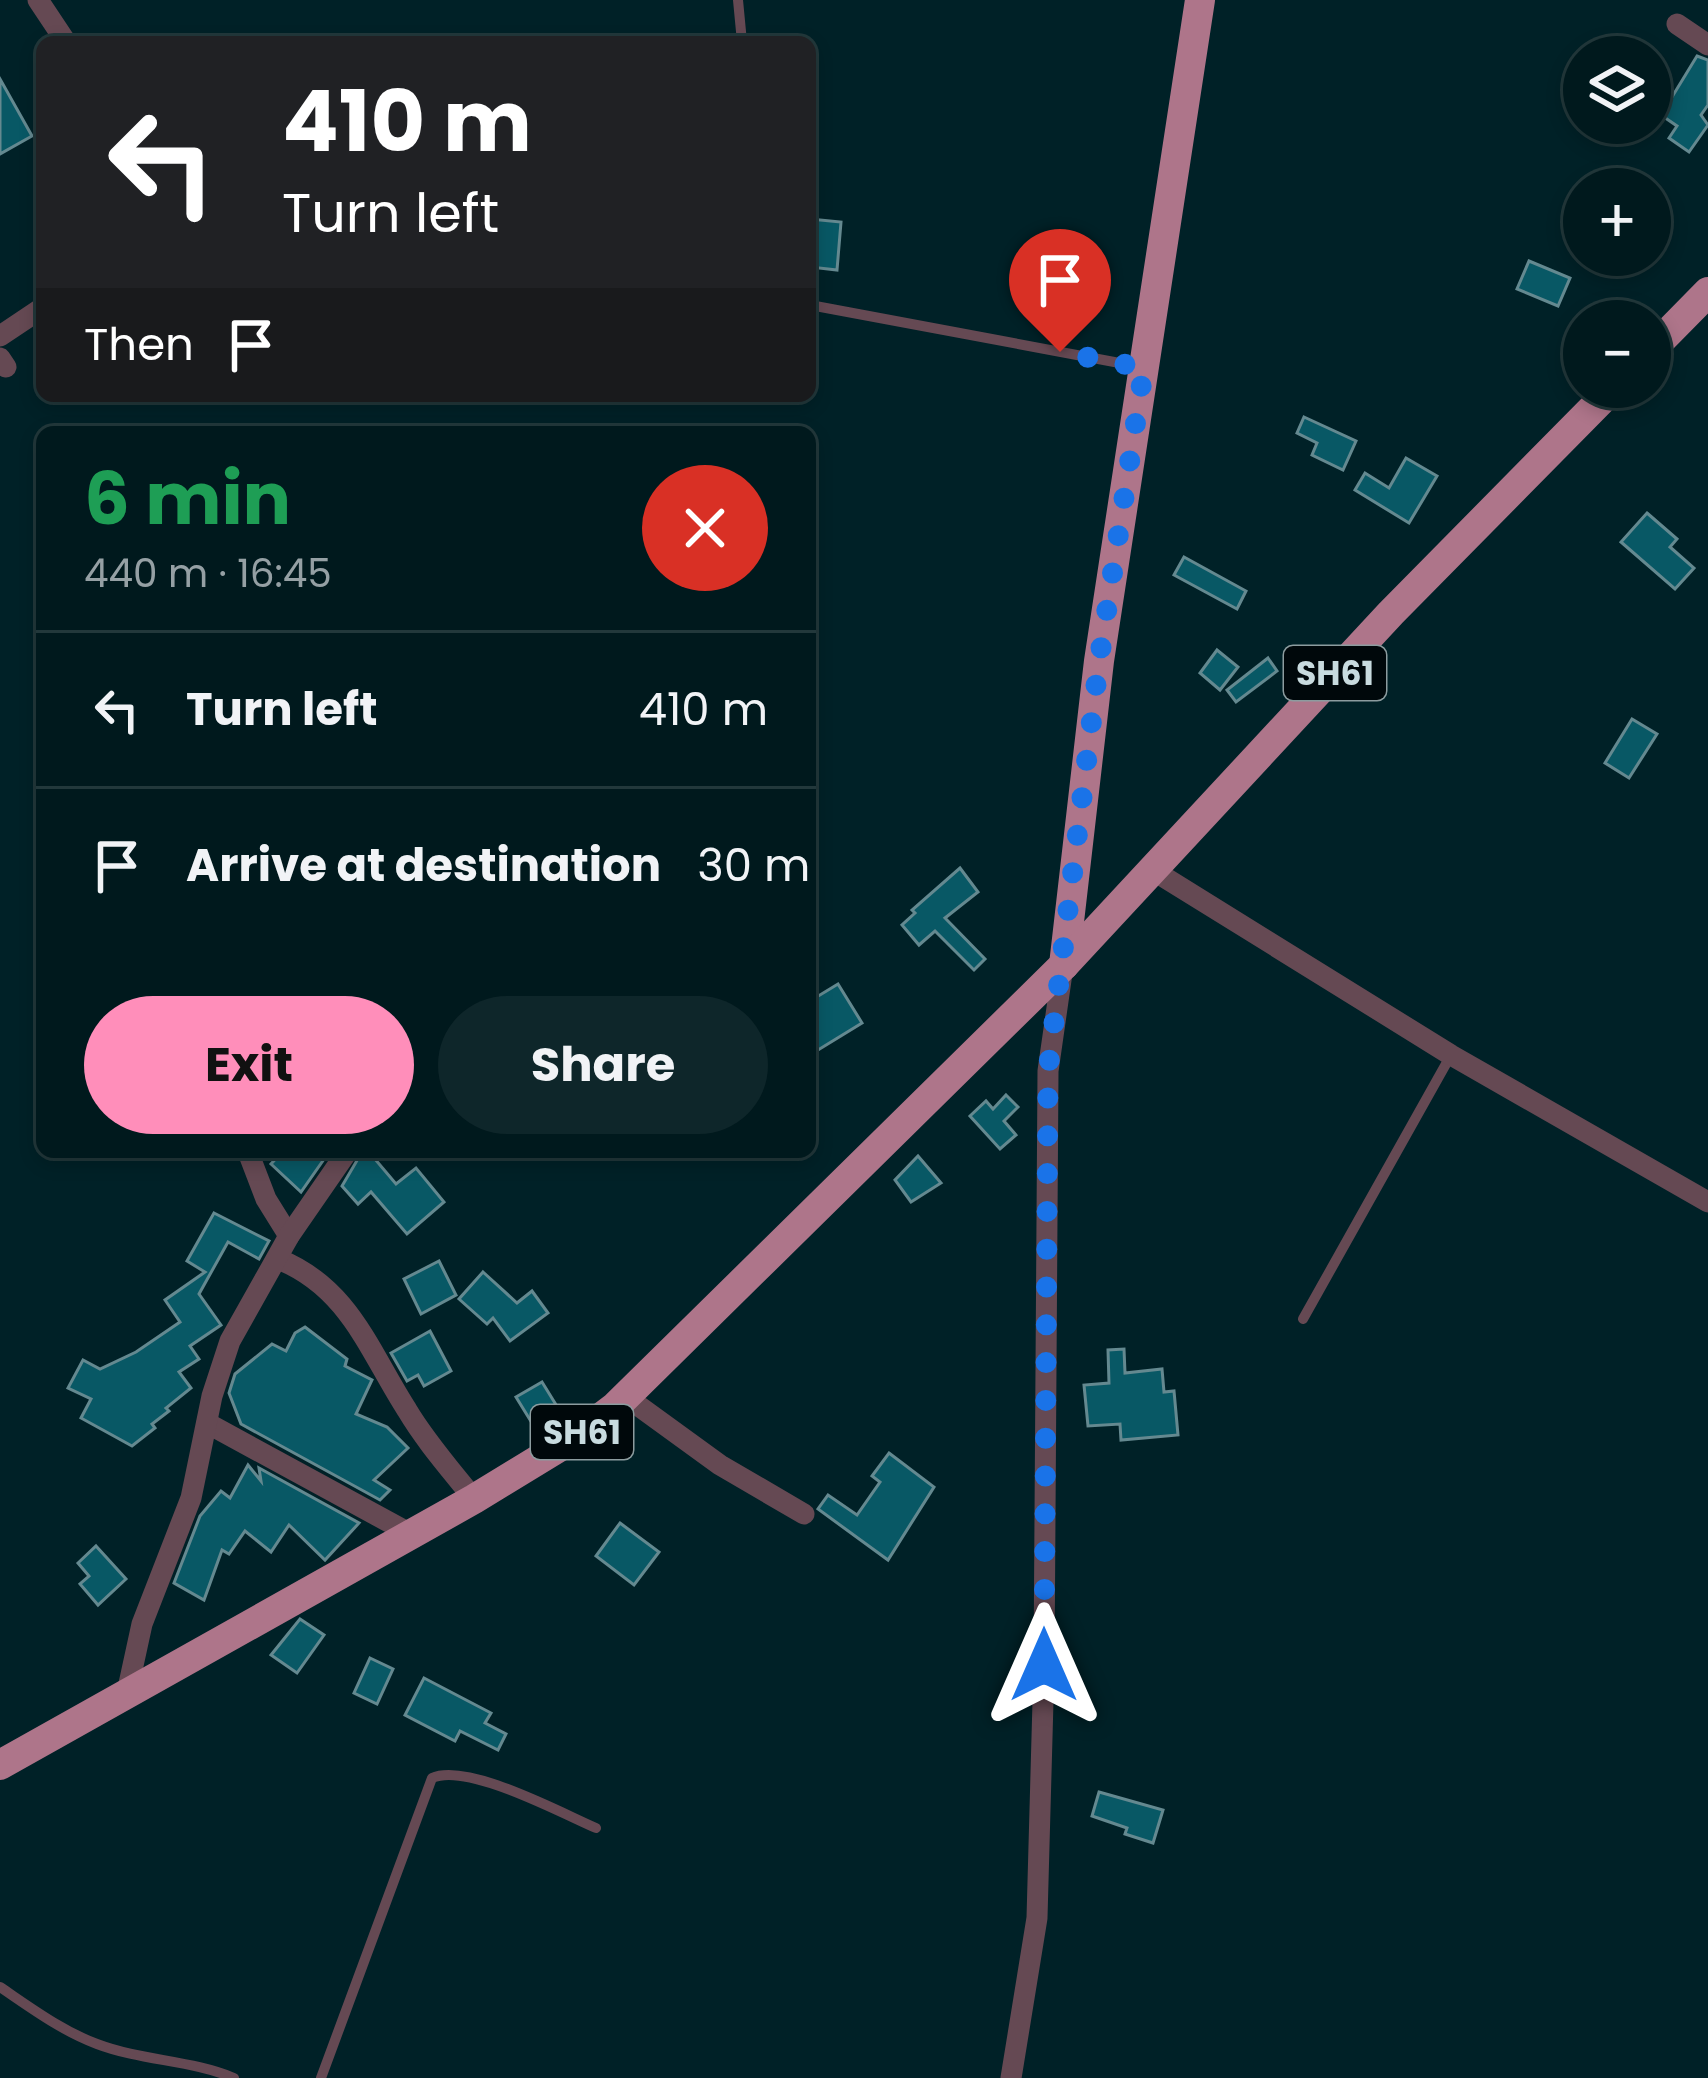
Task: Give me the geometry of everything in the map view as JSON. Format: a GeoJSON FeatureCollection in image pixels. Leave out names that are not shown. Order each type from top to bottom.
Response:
{"type":"FeatureCollection","features":[{"type":"Feature","properties":{"kind":"main road"},"geometry":{"type":"LineString","coordinates":[[1064,965],[1099,661],[1200,0]]}},
{"type":"Feature","properties":{"kind":"main road"},"geometry":{"type":"LineString","coordinates":[[1671,330],[1708,292]]}},
{"type":"Feature","properties":{"kind":"main road","name":"SH61"},"geometry":{"type":"LineString","coordinates":[[0,1765],[474,1499],[574,1438],[625,1396],[1064,965],[1391,613],[1593,408]]}},
{"type":"Feature","properties":{"kind":"street"},"geometry":{"type":"LineString","coordinates":[[38,0],[62,36]]}},
{"type":"Feature","properties":{"kind":"street"},"geometry":{"type":"LineString","coordinates":[[1677,24],[1708,45]]}},
{"type":"Feature","properties":{"kind":"street"},"geometry":{"type":"LineString","coordinates":[[0,336],[36,312]]}},
{"type":"Feature","properties":{"kind":"street"},"geometry":{"type":"LineString","coordinates":[[1151,869],[1451,1055],[1708,1202]]}},
{"type":"Feature","properties":{"kind":"street"},"geometry":{"type":"LineString","coordinates":[[1011,2078],[1036,1918],[1044,1665],[1048,1071],[1064,965]]}},
{"type":"Feature","properties":{"kind":"street"},"geometry":{"type":"LineString","coordinates":[[250,1158],[266,1199],[289,1236]]}},
{"type":"Feature","properties":{"kind":"street"},"geometry":{"type":"LineString","coordinates":[[127,1693],[142,1624],[191,1498],[230,1341],[289,1236],[343,1158]]}},
{"type":"Feature","properties":{"kind":"street"},"geometry":{"type":"LineString","coordinates":[[278,1259],[314,1278],[340,1300],[409,1415],[474,1499]]}},
{"type":"Feature","properties":{"kind":"street"},"geometry":{"type":"LineString","coordinates":[[625,1396],[720,1465],[804,1514]]}},
{"type":"Feature","properties":{"kind":"street"},"geometry":{"type":"LineString","coordinates":[[207,1424],[409,1533]]}},
{"type":"Feature","properties":{"kind":"lane"},"geometry":{"type":"LineString","coordinates":[[738,0],[741,36]]}},
{"type":"Feature","properties":{"kind":"lane"},"geometry":{"type":"LineString","coordinates":[[816,306],[1144,368]]}},
{"type":"Feature","properties":{"kind":"lane"},"geometry":{"type":"LineString","coordinates":[[1303,1319],[1451,1055]]}},
{"type":"Feature","properties":{"kind":"lane"},"geometry":{"type":"LineString","coordinates":[[321,2078],[432,1778],[446,1774],[482,1782],[596,1828]]}},
{"type":"Feature","properties":{"kind":"lane"},"geometry":{"type":"LineString","coordinates":[[0,1987],[47,2019],[97,2044],[209,2068],[234,2078]]}},
{"type":"Feature","properties":{"kind":"building"},"geometry":{"type":"Polygon","coordinates":[[[1697,56],[1708,60],[1708,105],[1701,115],[1708,125],[1689,152],[1671,139],[1677,126],[1671,122],[1671,99],[1697,56]]]}},
{"type":"Feature","properties":{"kind":"building"},"geometry":{"type":"Polygon","coordinates":[[[0,79],[32,136],[0,154],[0,79]]]}},
{"type":"Feature","properties":{"kind":"building"},"geometry":{"type":"Polygon","coordinates":[[[816,220],[841,222],[837,270],[816,268],[816,220]]]}},
{"type":"Feature","properties":{"kind":"building"},"geometry":{"type":"Polygon","coordinates":[[[1529,261],[1570,278],[1558,306],[1517,289],[1529,261]]]}},
{"type":"Feature","properties":{"kind":"building"},"geometry":{"type":"Polygon","coordinates":[[[1304,417],[1356,441],[1343,470],[1312,455],[1317,443],[1297,433],[1304,417]]]}},
{"type":"Feature","properties":{"kind":"building"},"geometry":{"type":"Polygon","coordinates":[[[1406,458],[1437,476],[1409,523],[1355,490],[1365,473],[1389,488],[1406,458]]]}},
{"type":"Feature","properties":{"kind":"building"},"geometry":{"type":"Polygon","coordinates":[[[1647,513],[1677,539],[1670,547],[1694,568],[1675,589],[1621,542],[1647,513]]]}},
{"type":"Feature","properties":{"kind":"building"},"geometry":{"type":"Polygon","coordinates":[[[1184,557],[1246,591],[1237,609],[1174,575],[1184,557]]]}},
{"type":"Feature","properties":{"kind":"building"},"geometry":{"type":"Polygon","coordinates":[[[1217,650],[1238,667],[1220,690],[1200,673],[1217,650]]]}},
{"type":"Feature","properties":{"kind":"building"},"geometry":{"type":"Polygon","coordinates":[[[1268,658],[1277,671],[1236,702],[1227,690],[1268,658]]]}},
{"type":"Feature","properties":{"kind":"building"},"geometry":{"type":"Polygon","coordinates":[[[1632,719],[1657,734],[1629,778],[1605,763],[1632,719]]]}},
{"type":"Feature","properties":{"kind":"building"},"geometry":{"type":"Polygon","coordinates":[[[960,868],[978,892],[945,918],[985,959],[974,970],[935,931],[919,945],[902,925],[915,913],[912,910],[960,868]]]}},
{"type":"Feature","properties":{"kind":"building"},"geometry":{"type":"Polygon","coordinates":[[[838,984],[862,1023],[818,1050],[816,1047],[816,997],[838,984]]]}},
{"type":"Feature","properties":{"kind":"building"},"geometry":{"type":"Polygon","coordinates":[[[1006,1095],[1018,1107],[1004,1121],[1016,1135],[1000,1149],[970,1116],[986,1101],[993,1109],[1006,1095]]]}},
{"type":"Feature","properties":{"kind":"building"},"geometry":{"type":"Polygon","coordinates":[[[918,1156],[941,1183],[911,1202],[895,1180],[918,1156]]]}},
{"type":"Feature","properties":{"kind":"building"},"geometry":{"type":"Polygon","coordinates":[[[276,1158],[325,1158],[301,1192],[271,1164],[276,1158]]]}},
{"type":"Feature","properties":{"kind":"building"},"geometry":{"type":"Polygon","coordinates":[[[358,1158],[374,1158],[396,1184],[416,1168],[444,1202],[407,1234],[371,1192],[358,1204],[342,1186],[358,1158]]]}},
{"type":"Feature","properties":{"kind":"building"},"geometry":{"type":"Polygon","coordinates":[[[214,1213],[269,1241],[259,1259],[228,1242],[199,1294],[221,1325],[190,1346],[199,1359],[179,1372],[191,1388],[132,1446],[81,1418],[91,1399],[68,1388],[83,1360],[100,1369],[180,1322],[165,1300],[205,1272],[187,1261],[214,1213]]]}},
{"type":"Feature","properties":{"kind":"building"},"geometry":{"type":"Polygon","coordinates":[[[439,1261],[456,1295],[421,1314],[404,1279],[439,1261]]]}},
{"type":"Feature","properties":{"kind":"building"},"geometry":{"type":"Polygon","coordinates":[[[483,1272],[517,1303],[532,1291],[548,1313],[510,1341],[493,1318],[487,1324],[459,1299],[483,1272]]]}},
{"type":"Feature","properties":{"kind":"building"},"geometry":{"type":"Polygon","coordinates":[[[305,1327],[347,1359],[345,1366],[372,1380],[356,1414],[387,1427],[408,1448],[374,1480],[390,1490],[380,1500],[241,1424],[229,1393],[235,1374],[272,1344],[286,1351],[295,1333],[305,1327]]]}},
{"type":"Feature","properties":{"kind":"building"},"geometry":{"type":"Polygon","coordinates":[[[430,1331],[451,1371],[424,1386],[418,1375],[407,1381],[391,1353],[430,1331]]]}},
{"type":"Feature","properties":{"kind":"building"},"geometry":{"type":"Polygon","coordinates":[[[1124,1349],[1125,1373],[1162,1369],[1164,1392],[1174,1391],[1178,1435],[1121,1440],[1120,1424],[1088,1426],[1084,1385],[1109,1383],[1108,1350],[1124,1349]]]}},
{"type":"Feature","properties":{"kind":"building"},"geometry":{"type":"Polygon","coordinates":[[[542,1382],[558,1408],[532,1423],[516,1397],[542,1382]]]}},
{"type":"Feature","properties":{"kind":"building"},"geometry":{"type":"Polygon","coordinates":[[[889,1453],[934,1487],[888,1560],[818,1509],[828,1495],[857,1515],[880,1482],[872,1476],[889,1453]]]}},
{"type":"Feature","properties":{"kind":"building"},"geometry":{"type":"Polygon","coordinates":[[[248,1465],[261,1481],[259,1468],[359,1523],[325,1560],[289,1525],[271,1552],[245,1531],[229,1554],[222,1550],[204,1600],[174,1583],[200,1516],[221,1491],[230,1498],[248,1465]]]}},
{"type":"Feature","properties":{"kind":"building"},"geometry":{"type":"Polygon","coordinates":[[[620,1523],[659,1552],[634,1585],[596,1556],[620,1523]]]}},
{"type":"Feature","properties":{"kind":"building"},"geometry":{"type":"Polygon","coordinates":[[[96,1546],[126,1579],[98,1605],[80,1584],[89,1576],[78,1563],[96,1546]]]}},
{"type":"Feature","properties":{"kind":"building"},"geometry":{"type":"Polygon","coordinates":[[[300,1619],[324,1635],[297,1673],[271,1655],[300,1619]]]}},
{"type":"Feature","properties":{"kind":"building"},"geometry":{"type":"Polygon","coordinates":[[[370,1658],[393,1669],[377,1704],[354,1693],[370,1658]]]}},
{"type":"Feature","properties":{"kind":"building"},"geometry":{"type":"Polygon","coordinates":[[[424,1678],[491,1713],[485,1723],[506,1734],[498,1750],[460,1731],[455,1741],[405,1715],[424,1678]]]}},
{"type":"Feature","properties":{"kind":"building"},"geometry":{"type":"Polygon","coordinates":[[[1099,1792],[1163,1810],[1153,1843],[1092,1816],[1099,1792]]]}},
{"type":"Feature","properties":{"kind":"route"},"geometry":{"type":"LineString","coordinates":[[1044,1665],[1048,1071],[1099,661],[1144,368],[1060,352]]}}]}
